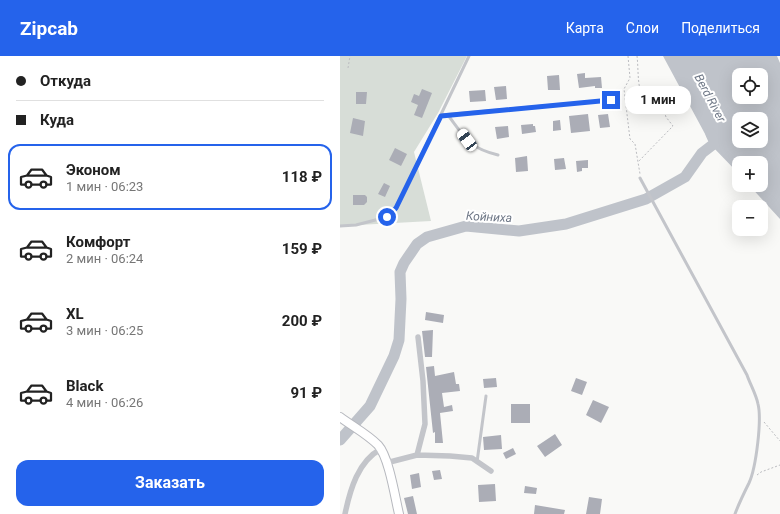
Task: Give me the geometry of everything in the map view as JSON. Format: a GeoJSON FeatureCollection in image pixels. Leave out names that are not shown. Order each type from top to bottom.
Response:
{"type":"FeatureCollection","features":[{"type":"Feature","properties":{"kind":"main road"},"geometry":{"type":"LineString","coordinates":[[342,419],[371,439],[381,449],[399,514]]}},
{"type":"Feature","properties":{"kind":"street"},"geometry":{"type":"LineString","coordinates":[[417,456],[425,424],[423,381],[418,337]]}},
{"type":"Feature","properties":{"kind":"street"},"geometry":{"type":"LineString","coordinates":[[345,514],[349,497],[364,462],[373,453],[381,449]]}},
{"type":"Feature","properties":{"kind":"street"},"geometry":{"type":"LineString","coordinates":[[386,463],[417,456],[450,456],[472,458],[491,471]]}},
{"type":"Feature","properties":{"kind":"lane"},"geometry":{"type":"LineString","coordinates":[[340,226],[356,225],[387,217],[396,208],[469,56]]}},
{"type":"Feature","properties":{"kind":"lane"},"geometry":{"type":"LineString","coordinates":[[441,116],[611,100]]}},
{"type":"Feature","properties":{"kind":"lane"},"geometry":{"type":"LineString","coordinates":[[448,115],[472,145],[486,152],[498,155]]}},
{"type":"Feature","properties":{"kind":"lane"},"geometry":{"type":"LineString","coordinates":[[640,178],[747,375],[758,404],[760,429],[750,482],[745,489],[735,514]]}},
{"type":"Feature","properties":{"kind":"lane"},"geometry":{"type":"LineString","coordinates":[[478,462],[486,396]]}},
{"type":"Feature","properties":{"kind":"path"},"geometry":{"type":"LineString","coordinates":[[348,68],[350,56]]}},
{"type":"Feature","properties":{"kind":"path"},"geometry":{"type":"LineString","coordinates":[[628,56],[630,78],[624,89],[630,139],[636,144],[640,178]]}},
{"type":"Feature","properties":{"kind":"path"},"geometry":{"type":"LineString","coordinates":[[637,56],[640,87],[644,100],[648,105],[662,105],[666,117],[673,126],[638,162]]}},
{"type":"Feature","properties":{"kind":"path"},"geometry":{"type":"LineString","coordinates":[[759,416],[780,441]]}},
{"type":"Feature","properties":{"kind":"path"},"geometry":{"type":"LineString","coordinates":[[750,482],[761,472],[780,465]]}},
{"type":"Feature","properties":{"kind":"shaded area"},"geometry":{"type":"Polygon","coordinates":[[[340,56],[467,56],[438,113],[414,152],[431,221],[340,226],[340,56]]]}},
{"type":"Feature","properties":{"kind":"water","name":"Berd River"},"geometry":{"type":"Polygon","coordinates":[[[663,56],[777,56],[780,63],[780,219],[768,206],[768,200],[763,200],[755,192],[768,192],[768,156],[732,156],[732,167],[711,145],[663,56]]]}},
{"type":"Feature","properties":{"kind":"building"},"geometry":{"type":"Polygon","coordinates":[[[585,73],[585,78],[601,77],[602,88],[595,88],[595,86],[579,88],[577,74],[585,73]]]}},
{"type":"Feature","properties":{"kind":"building"},"geometry":{"type":"Polygon","coordinates":[[[559,75],[560,90],[548,90],[547,76],[559,75]]]}},
{"type":"Feature","properties":{"kind":"building"},"geometry":{"type":"Polygon","coordinates":[[[506,86],[507,99],[496,100],[494,87],[506,86]]]}},
{"type":"Feature","properties":{"kind":"building"},"geometry":{"type":"Polygon","coordinates":[[[422,89],[432,93],[422,118],[414,115],[418,105],[411,102],[414,94],[419,96],[422,89]]]}},
{"type":"Feature","properties":{"kind":"building"},"geometry":{"type":"Polygon","coordinates":[[[485,90],[486,101],[470,102],[469,91],[485,90]]]}},
{"type":"Feature","properties":{"kind":"building"},"geometry":{"type":"Polygon","coordinates":[[[356,92],[367,92],[366,104],[356,104],[356,92]]]}},
{"type":"Feature","properties":{"kind":"building"},"geometry":{"type":"Polygon","coordinates":[[[588,114],[590,131],[571,133],[569,116],[588,114]]]}},
{"type":"Feature","properties":{"kind":"building"},"geometry":{"type":"Polygon","coordinates":[[[608,114],[610,127],[600,128],[598,115],[608,114]]]}},
{"type":"Feature","properties":{"kind":"building"},"geometry":{"type":"Polygon","coordinates":[[[353,118],[365,121],[363,136],[350,133],[353,118]]]}},
{"type":"Feature","properties":{"kind":"building"},"geometry":{"type":"Polygon","coordinates":[[[560,120],[561,130],[553,131],[553,121],[560,120]]]}},
{"type":"Feature","properties":{"kind":"building"},"geometry":{"type":"Polygon","coordinates":[[[533,124],[536,132],[522,134],[521,125],[533,124]]]}},
{"type":"Feature","properties":{"kind":"building"},"geometry":{"type":"Polygon","coordinates":[[[508,126],[509,137],[497,139],[495,127],[508,126]]]}},
{"type":"Feature","properties":{"kind":"building"},"geometry":{"type":"Polygon","coordinates":[[[395,148],[407,154],[401,166],[389,160],[395,148]]]}},
{"type":"Feature","properties":{"kind":"building"},"geometry":{"type":"Polygon","coordinates":[[[527,156],[528,171],[516,172],[515,158],[527,156]]]}},
{"type":"Feature","properties":{"kind":"building"},"geometry":{"type":"Polygon","coordinates":[[[564,158],[566,169],[555,170],[554,159],[564,158]]]}},
{"type":"Feature","properties":{"kind":"building"},"geometry":{"type":"Polygon","coordinates":[[[588,160],[588,168],[582,168],[582,171],[577,172],[576,161],[588,160]]]}},
{"type":"Feature","properties":{"kind":"building"},"geometry":{"type":"Polygon","coordinates":[[[384,183],[390,186],[385,197],[378,194],[384,183]]]}},
{"type":"Feature","properties":{"kind":"building"},"geometry":{"type":"Polygon","coordinates":[[[353,195],[365,195],[367,197],[367,202],[364,205],[353,205],[353,195]]]}},
{"type":"Feature","properties":{"kind":"building"},"geometry":{"type":"Polygon","coordinates":[[[426,312],[444,315],[443,323],[425,320],[426,312]]]}},
{"type":"Feature","properties":{"kind":"building"},"geometry":{"type":"Polygon","coordinates":[[[433,330],[432,357],[425,357],[422,331],[433,330]]]}},
{"type":"Feature","properties":{"kind":"building"},"geometry":{"type":"Polygon","coordinates":[[[434,366],[435,376],[454,372],[456,384],[459,384],[460,391],[442,393],[444,407],[452,405],[453,411],[440,413],[443,443],[435,443],[435,432],[433,433],[426,367],[434,366]]]}},
{"type":"Feature","properties":{"kind":"building"},"geometry":{"type":"Polygon","coordinates":[[[496,378],[497,387],[484,388],[483,379],[496,378]]]}},
{"type":"Feature","properties":{"kind":"building"},"geometry":{"type":"Polygon","coordinates":[[[576,378],[587,382],[582,395],[571,391],[576,378]]]}},
{"type":"Feature","properties":{"kind":"building"},"geometry":{"type":"Polygon","coordinates":[[[593,400],[609,407],[601,423],[586,415],[593,400]]]}},
{"type":"Feature","properties":{"kind":"building"},"geometry":{"type":"Polygon","coordinates":[[[511,404],[530,404],[530,423],[511,423],[511,404]]]}},
{"type":"Feature","properties":{"kind":"building"},"geometry":{"type":"Polygon","coordinates":[[[555,434],[562,445],[545,457],[537,446],[555,434]]]}},
{"type":"Feature","properties":{"kind":"building"},"geometry":{"type":"Polygon","coordinates":[[[501,435],[502,449],[484,450],[483,437],[501,435]]]}},
{"type":"Feature","properties":{"kind":"building"},"geometry":{"type":"Polygon","coordinates":[[[513,448],[516,454],[506,459],[503,453],[513,448]]]}},
{"type":"Feature","properties":{"kind":"building"},"geometry":{"type":"Polygon","coordinates":[[[440,470],[442,479],[434,480],[432,471],[440,470]]]}},
{"type":"Feature","properties":{"kind":"building"},"geometry":{"type":"Polygon","coordinates":[[[419,473],[421,487],[412,489],[410,475],[419,473]]]}},
{"type":"Feature","properties":{"kind":"building"},"geometry":{"type":"Polygon","coordinates":[[[495,484],[496,501],[479,502],[478,485],[495,484]]]}},
{"type":"Feature","properties":{"kind":"building"},"geometry":{"type":"Polygon","coordinates":[[[525,486],[537,488],[536,494],[524,493],[525,486]]]}},
{"type":"Feature","properties":{"kind":"building"},"geometry":{"type":"Polygon","coordinates":[[[413,496],[417,514],[408,514],[404,498],[413,496]]]}},
{"type":"Feature","properties":{"kind":"building"},"geometry":{"type":"Polygon","coordinates":[[[589,497],[602,499],[600,514],[586,514],[589,497]]]}},
{"type":"Feature","properties":{"kind":"building"},"geometry":{"type":"Polygon","coordinates":[[[535,505],[565,510],[564,514],[534,514],[535,505]]]}},
{"type":"Feature","properties":{"kind":"waterway","name":"Койниха"},"geometry":{"type":"LineString","coordinates":[[340,440],[370,406],[394,356],[399,340],[401,299],[400,272],[404,263],[417,244],[427,237],[466,226],[519,231],[566,224],[646,199],[685,177],[702,153],[715,143],[711,134]]}},
{"type":"Feature","properties":{"kind":"route"},"geometry":{"type":"LineString","coordinates":[[387,217],[396,208],[441,116],[611,100]]}}]}
